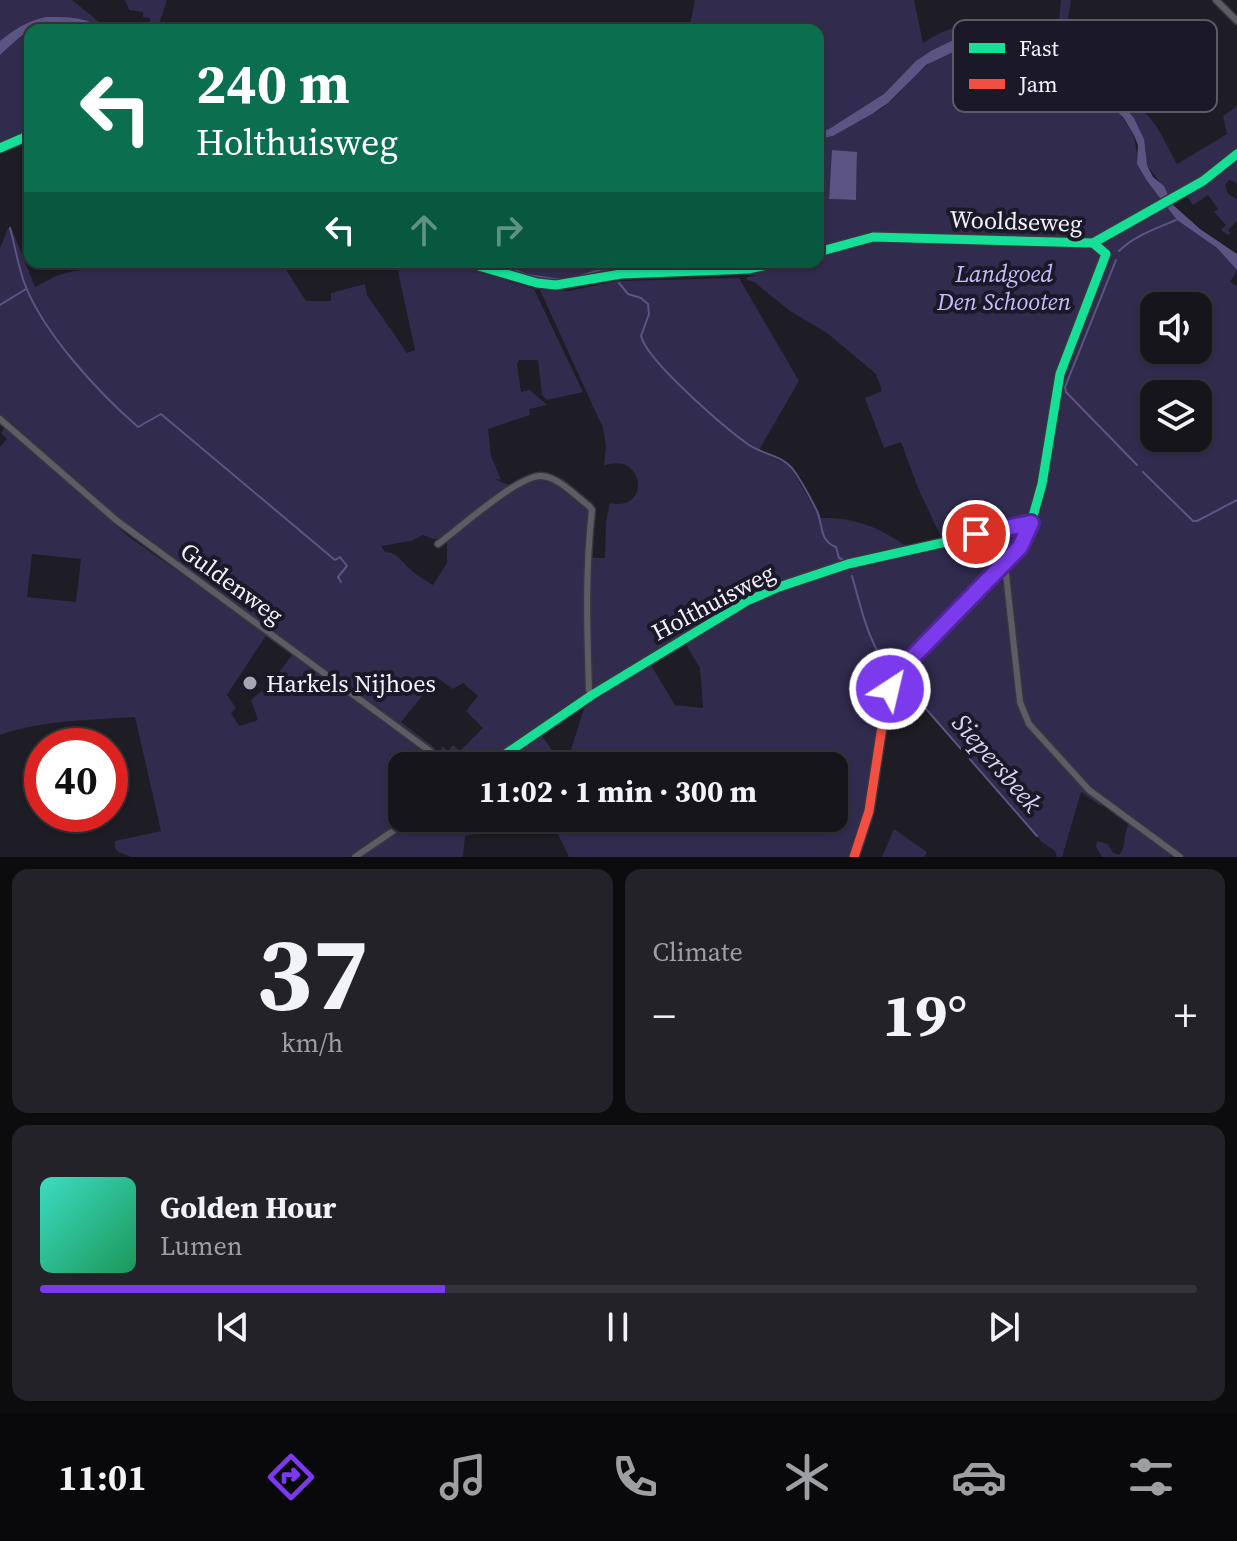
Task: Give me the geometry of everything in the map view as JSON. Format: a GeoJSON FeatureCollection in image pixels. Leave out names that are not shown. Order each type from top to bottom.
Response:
{"type":"FeatureCollection","features":[{"type":"Feature","properties":{"kind":"street"},"geometry":{"type":"LineString","coordinates":[[1216,0],[1237,21]]}},
{"type":"Feature","properties":{"kind":"street"},"geometry":{"type":"LineString","coordinates":[[0,148],[24,138]]}},
{"type":"Feature","properties":{"kind":"street","name":"Wooldseweg"},"geometry":{"type":"LineString","coordinates":[[824,250],[873,237],[1093,243],[1210,176],[1237,154]]}},
{"type":"Feature","properties":{"kind":"street"},"geometry":{"type":"LineString","coordinates":[[854,857],[869,811],[892,683],[899,671],[1021,545],[1031,523],[1040,494],[1059,377],[1114,233]]}},
{"type":"Feature","properties":{"kind":"street"},"geometry":{"type":"LineString","coordinates":[[1093,243],[1106,254]]}},
{"type":"Feature","properties":{"kind":"street"},"geometry":{"type":"LineString","coordinates":[[486,268],[537,283],[556,285],[621,274],[753,268]]}},
{"type":"Feature","properties":{"kind":"street","name":"Guldenweg"},"geometry":{"type":"LineString","coordinates":[[0,419],[116,520],[431,752]]}},
{"type":"Feature","properties":{"kind":"street"},"geometry":{"type":"LineString","coordinates":[[438,544],[506,491],[536,476],[548,477],[589,506],[592,510],[587,595],[589,690],[592,695]]}},
{"type":"Feature","properties":{"kind":"street","name":"Holthuisweg"},"geometry":{"type":"LineString","coordinates":[[509,752],[592,695],[747,601],[848,564],[1031,523]]}},
{"type":"Feature","properties":{"kind":"street"},"geometry":{"type":"LineString","coordinates":[[1001,567],[1006,574],[1020,702],[1029,724],[1089,790],[1180,857]]}},
{"type":"Feature","properties":{"kind":"street"},"geometry":{"type":"LineString","coordinates":[[355,857],[392,832]]}},
{"type":"Feature","properties":{"kind":"green space"},"geometry":{"type":"Polygon","coordinates":[[[0,0],[72,0],[102,24],[24,24],[24,135],[0,144],[0,0]]]}},
{"type":"Feature","properties":{"kind":"green space"},"geometry":{"type":"Polygon","coordinates":[[[125,0],[167,0],[159,24],[150,24],[150,18],[143,17],[143,12],[129,10],[125,0]]]}},
{"type":"Feature","properties":{"kind":"green space"},"geometry":{"type":"Polygon","coordinates":[[[695,0],[914,0],[923,43],[953,28],[953,40],[922,57],[865,108],[824,130],[824,24],[690,24],[695,0]]]}},
{"type":"Feature","properties":{"kind":"green space"},"geometry":{"type":"Polygon","coordinates":[[[1061,0],[1071,0],[1068,20],[1059,20],[1061,0]]]}},
{"type":"Feature","properties":{"kind":"green space","name":"Landgoed Den Schooten"},"geometry":{"type":"Polygon","coordinates":[[[953,52],[953,112],[1118,112],[1134,135],[1139,168],[1163,200],[1151,209],[1153,214],[1167,207],[1177,220],[1217,248],[1237,270],[1230,282],[1237,286],[1237,857],[1182,857],[1090,789],[1030,723],[1021,702],[1007,570],[996,577],[1007,586],[1021,711],[1036,735],[1058,760],[1103,802],[1101,806],[1081,792],[1062,857],[1057,857],[1055,851],[1042,842],[899,678],[888,717],[878,781],[880,788],[875,786],[889,703],[898,675],[986,584],[974,591],[899,667],[890,683],[868,807],[852,857],[569,857],[557,832],[848,832],[848,752],[570,752],[586,702],[649,662],[675,705],[703,708],[700,668],[684,641],[804,580],[951,541],[949,537],[848,563],[779,586],[729,610],[594,691],[591,688],[589,558],[605,558],[610,503],[632,499],[638,482],[628,466],[617,463],[604,466],[606,446],[603,428],[540,290],[568,291],[617,281],[739,278],[799,381],[759,450],[790,466],[820,518],[844,519],[866,525],[907,547],[939,539],[901,442],[884,448],[865,398],[882,391],[876,374],[827,333],[747,280],[747,277],[757,276],[748,275],[752,268],[824,268],[824,138],[833,136],[881,109],[912,77],[933,61],[953,52]],[[832,150],[829,199],[856,200],[857,153],[832,150]]]}},
{"type":"Feature","properties":{"kind":"green space"},"geometry":{"type":"Polygon","coordinates":[[[1237,106],[1237,151],[1202,179],[1167,197],[1147,165],[1140,130],[1129,112],[1144,112],[1148,116],[1177,164],[1227,134],[1223,116],[1237,106]]]}},
{"type":"Feature","properties":{"kind":"green space"},"geometry":{"type":"Polygon","coordinates":[[[1237,157],[1237,183],[1229,180],[1225,185],[1228,194],[1237,199],[1237,221],[1228,230],[1231,233],[1228,235],[1221,230],[1226,225],[1214,212],[1218,209],[1208,195],[1193,205],[1186,195],[1237,157]]]}},
{"type":"Feature","properties":{"kind":"green space"},"geometry":{"type":"Polygon","coordinates":[[[11,227],[24,260],[24,268],[27,268],[35,287],[73,271],[104,268],[285,268],[306,301],[331,301],[331,293],[365,284],[367,295],[407,353],[415,350],[397,268],[464,268],[534,289],[583,392],[547,400],[542,395],[538,360],[519,360],[521,392],[530,390],[547,405],[529,409],[530,415],[488,429],[491,456],[501,480],[494,479],[512,486],[443,538],[433,539],[423,535],[411,541],[381,546],[385,552],[396,556],[433,585],[447,563],[447,541],[513,489],[538,478],[557,485],[589,511],[584,583],[587,696],[505,752],[440,752],[442,746],[448,751],[453,745],[460,751],[483,728],[466,711],[478,696],[463,683],[453,689],[437,678],[401,722],[436,749],[431,750],[139,536],[0,417],[0,248],[11,227]]]}},
{"type":"Feature","properties":{"kind":"green space"},"geometry":{"type":"Polygon","coordinates":[[[496,268],[678,268],[548,282],[496,268]]]}},
{"type":"Feature","properties":{"kind":"green space"},"geometry":{"type":"Polygon","coordinates":[[[5,428],[129,537],[267,634],[227,695],[236,708],[231,713],[239,726],[258,720],[251,700],[269,685],[293,654],[429,752],[388,752],[389,832],[352,857],[132,857],[118,852],[115,841],[161,831],[135,717],[50,724],[0,735],[0,447],[7,439],[1,433],[5,428]],[[32,554],[27,597],[76,602],[81,559],[32,554]]]}},
{"type":"Feature","properties":{"kind":"green space"},"geometry":{"type":"Polygon","coordinates":[[[540,733],[553,752],[511,752],[540,733]]]}},
{"type":"Feature","properties":{"kind":"green space"},"geometry":{"type":"Polygon","coordinates":[[[1130,822],[1177,857],[1102,857],[1096,847],[1097,841],[1108,844],[1112,852],[1119,855],[1130,822]]]}},
{"type":"Feature","properties":{"kind":"green space"},"geometry":{"type":"Polygon","coordinates":[[[894,829],[927,852],[924,857],[882,857],[894,829]]]}},
{"type":"Feature","properties":{"kind":"green space"},"geometry":{"type":"Polygon","coordinates":[[[395,832],[483,832],[465,836],[463,857],[358,857],[395,832]]]}},
{"type":"Feature","properties":{"kind":"shaded area"},"geometry":{"type":"Polygon","coordinates":[[[46,17],[68,17],[94,24],[26,24],[46,17]]]}},
{"type":"Feature","properties":{"kind":"shaded area"},"geometry":{"type":"Polygon","coordinates":[[[22,26],[24,34],[0,55],[0,41],[22,26]]]}},
{"type":"Feature","properties":{"kind":"shaded area"},"geometry":{"type":"Polygon","coordinates":[[[951,41],[953,52],[926,65],[888,103],[833,136],[824,138],[824,130],[884,94],[916,61],[951,41]]]}},
{"type":"Feature","properties":{"kind":"shaded area"},"geometry":{"type":"Polygon","coordinates":[[[1117,112],[1129,112],[1134,118],[1144,139],[1147,165],[1153,177],[1164,186],[1172,204],[1200,229],[1237,254],[1237,270],[1217,248],[1177,220],[1147,181],[1137,164],[1138,145],[1117,112]]]}},
{"type":"Feature","properties":{"kind":"shaded area"},"geometry":{"type":"Polygon","coordinates":[[[832,150],[857,152],[856,200],[829,199],[832,150]]]}},
{"type":"Feature","properties":{"kind":"waterway"},"geometry":{"type":"LineString","coordinates":[[1119,251],[1139,237],[1176,220]]}},
{"type":"Feature","properties":{"kind":"waterway"},"geometry":{"type":"LineString","coordinates":[[10,228],[32,301],[58,341],[106,397],[138,427],[161,414],[335,560],[340,557],[347,566],[338,577],[341,582]]}},
{"type":"Feature","properties":{"kind":"waterway"},"geometry":{"type":"LineString","coordinates":[[1116,260],[1065,387],[1066,392],[1137,465]]}},
{"type":"Feature","properties":{"kind":"waterway","name":"Siepersbeek"},"geometry":{"type":"LineString","coordinates":[[510,268],[527,275],[562,280]]}},
{"type":"Feature","properties":{"kind":"waterway","name":"Siepersbeek"},"geometry":{"type":"LineString","coordinates":[[580,276],[603,269],[608,271]]}},
{"type":"Feature","properties":{"kind":"waterway","name":"Siepersbeek"},"geometry":{"type":"LineString","coordinates":[[619,283],[628,294],[648,304],[649,314],[641,336],[657,361],[688,394],[738,436],[792,468],[817,511],[824,536],[836,547],[839,558],[846,561]]}},
{"type":"Feature","properties":{"kind":"waterway"},"geometry":{"type":"LineString","coordinates":[[0,305],[26,289]]}},
{"type":"Feature","properties":{"kind":"waterway"},"geometry":{"type":"LineString","coordinates":[[1143,472],[1193,521],[1237,500]]}},
{"type":"Feature","properties":{"kind":"waterway","name":"Siepersbeek"},"geometry":{"type":"LineString","coordinates":[[852,576],[872,639],[892,672]]}},
{"type":"Feature","properties":{"kind":"waterway","name":"Siepersbeek"},"geometry":{"type":"LineString","coordinates":[[899,678],[1037,836]]}},
{"type":"Feature","properties":{"kind":"traffic: fast"},"geometry":{"type":"LineString","coordinates":[[0,148],[24,138]]}},
{"type":"Feature","properties":{"kind":"traffic: fast"},"geometry":{"type":"LineString","coordinates":[[824,250],[873,237],[1093,243],[1203,181],[1237,154]]}},
{"type":"Feature","properties":{"kind":"traffic: fast"},"geometry":{"type":"LineString","coordinates":[[940,630],[1020,547],[1030,527],[1042,484],[1060,374],[1106,254],[1093,243]]}},
{"type":"Feature","properties":{"kind":"traffic: fast"},"geometry":{"type":"LineString","coordinates":[[486,268],[537,283],[556,285],[621,274],[753,268]]}},
{"type":"Feature","properties":{"kind":"traffic: fast"},"geometry":{"type":"LineString","coordinates":[[509,752],[592,695],[747,601],[848,564],[1031,523]]}},
{"type":"Feature","properties":{"kind":"traffic: jam"},"geometry":{"type":"LineString","coordinates":[[854,857],[869,811],[885,707],[894,677],[940,630]]}},
{"type":"Feature","properties":{"kind":"place","name":"Harkels Nijhoes"},"geometry":{"type":"Point","coordinates":[250,683]}},
{"type":"Feature","properties":{"kind":"route"},"geometry":{"type":"LineString","coordinates":[[890,689],[899,671],[1020,547],[1031,523],[976,534]]}}]}
